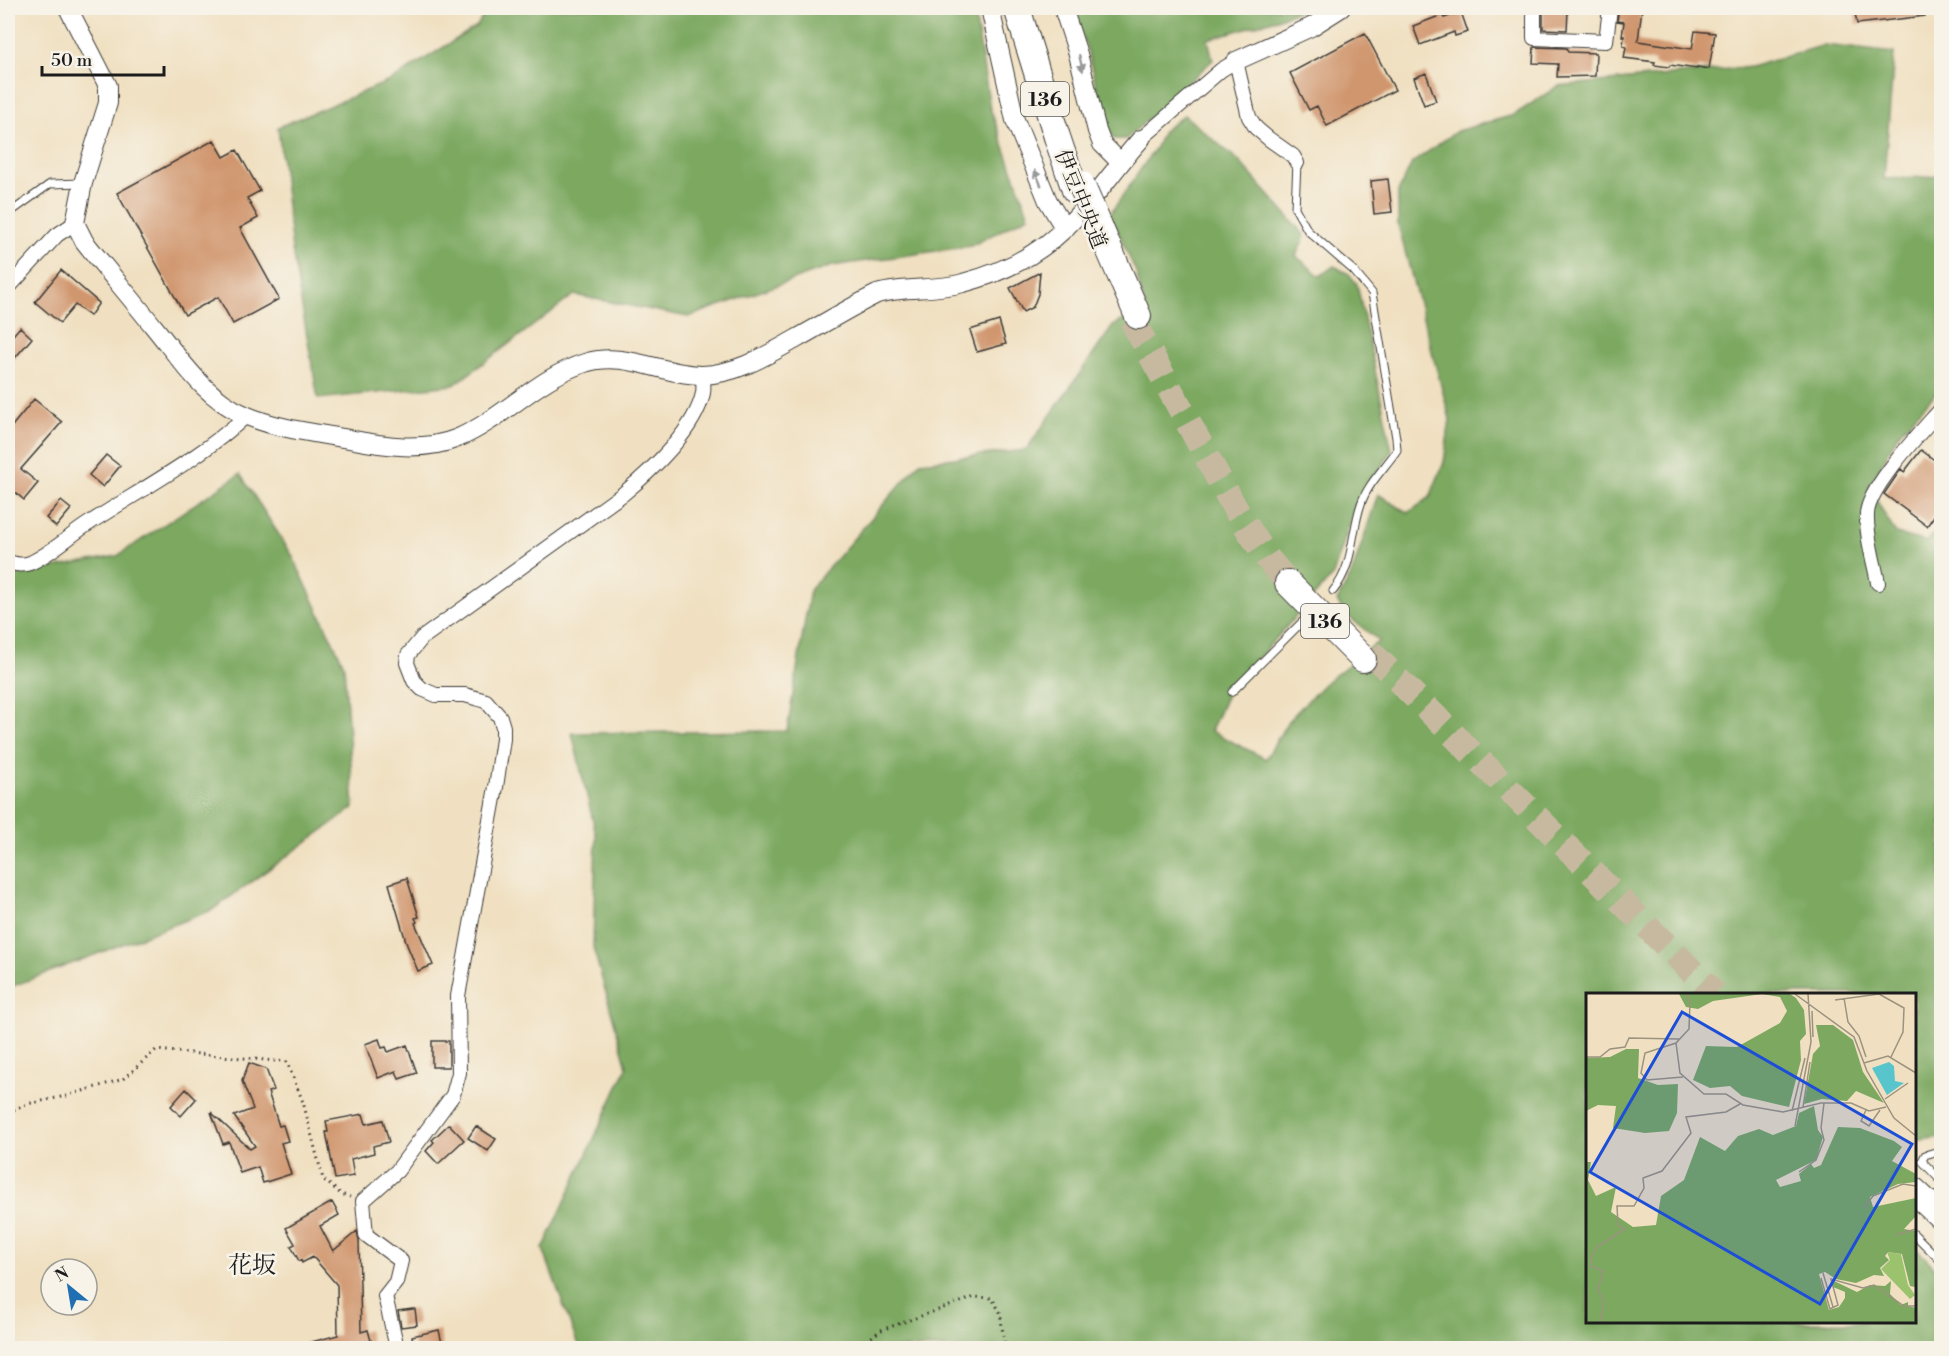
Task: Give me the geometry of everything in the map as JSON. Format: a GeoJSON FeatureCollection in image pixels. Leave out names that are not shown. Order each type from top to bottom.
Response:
{"type":"FeatureCollection","features":[{"type":"Feature","properties":{"kind":"highway"},"geometry":{"type":"LineString","coordinates":[[1000,8],[1050,143],[1075,183]]}},
{"type":"Feature","properties":{"kind":"highway","name":"伊豆中央道"},"geometry":{"type":"LineString","coordinates":[[1017,8],[1075,183],[1135,318]]}},
{"type":"Feature","properties":{"kind":"highway","name":"伊豆中央道"},"geometry":{"type":"LineString","coordinates":[[1024,8],[1075,183]]}},
{"type":"Feature","properties":{"kind":"highway"},"geometry":{"type":"LineString","coordinates":[[1031,8],[1042,67]]}},
{"type":"Feature","properties":{"kind":"highway","name":"136"},"geometry":{"type":"LineString","coordinates":[[1291,580],[1366,656]]}},
{"type":"Feature","properties":{"kind":"highway"},"geometry":{"type":"LineString","coordinates":[[1916,1193],[1941,1217]]}},
{"type":"Feature","properties":{"kind":"highway"},"geometry":{"type":"LineString","coordinates":[[1916,1207],[1941,1232]]}},
{"type":"Feature","properties":{"kind":"street"},"geometry":{"type":"LineString","coordinates":[[68,8],[108,86],[108,103],[83,183],[75,223],[84,241],[192,374],[216,399],[246,416],[285,427],[379,445],[412,446],[439,444],[458,438],[560,373],[584,363],[603,359],[627,360],[677,372],[703,375],[727,371],[758,360],[877,294],[892,290],[960,284],[991,274],[1038,251],[1065,230],[1141,139],[1214,75],[1236,61],[1311,27],[1341,8]]}},
{"type":"Feature","properties":{"kind":"street"},"geometry":{"type":"LineString","coordinates":[[990,8],[1015,120],[1047,201],[1065,230]]}},
{"type":"Feature","properties":{"kind":"street"},"geometry":{"type":"LineString","coordinates":[[1063,8],[1078,54],[1097,131],[1102,144],[1120,162]]}},
{"type":"Feature","properties":{"kind":"street"},"geometry":{"type":"LineString","coordinates":[[1534,8],[1534,38],[1606,41],[1610,8]]}},
{"type":"Feature","properties":{"kind":"street"},"geometry":{"type":"LineString","coordinates":[[1236,61],[1244,104],[1249,117],[1256,128],[1293,156],[1297,163]]}},
{"type":"Feature","properties":{"kind":"street"},"geometry":{"type":"LineString","coordinates":[[8,288],[57,235],[75,223]]}},
{"type":"Feature","properties":{"kind":"street"},"geometry":{"type":"LineString","coordinates":[[397,1348],[385,1296],[396,1282],[400,1261],[366,1235],[363,1201],[397,1171],[453,1095],[457,1084],[459,1073],[458,996],[503,739],[500,717],[486,701],[465,695],[436,695],[422,689],[414,681],[410,672],[407,663],[408,655],[422,638],[624,494],[657,464],[696,414],[704,392],[703,375]]}},
{"type":"Feature","properties":{"kind":"street"},"geometry":{"type":"LineString","coordinates":[[1878,583],[1868,533],[1867,512],[1870,501],[1890,470],[1941,408]]}},
{"type":"Feature","properties":{"kind":"street"},"geometry":{"type":"LineString","coordinates":[[8,562],[17,565],[27,564],[58,546],[86,525],[225,436],[246,416]]}},
{"type":"Feature","properties":{"kind":"lane"},"geometry":{"type":"LineString","coordinates":[[1297,163],[1295,208],[1308,231],[1353,270],[1372,293],[1396,438],[1397,450],[1374,480],[1361,502],[1348,565],[1333,591]]}},
{"type":"Feature","properties":{"kind":"lane"},"geometry":{"type":"LineString","coordinates":[[8,214],[50,184],[83,183]]}},
{"type":"Feature","properties":{"kind":"lane"},"geometry":{"type":"LineString","coordinates":[[1232,692],[1310,614]]}},
{"type":"Feature","properties":{"kind":"lane"},"geometry":{"type":"LineString","coordinates":[[1941,1150],[1925,1155],[1922,1161],[1941,1182]]}},
{"type":"Feature","properties":{"kind":"lane"},"geometry":{"type":"LineString","coordinates":[[1916,1236],[1941,1262]]}},
{"type":"Feature","properties":{"kind":"path"},"geometry":{"type":"LineString","coordinates":[[8,1112],[27,1104],[66,1096],[123,1079],[156,1050],[287,1062],[303,1102],[323,1179],[341,1194],[363,1201]]}},
{"type":"Feature","properties":{"kind":"path"},"geometry":{"type":"LineString","coordinates":[[857,1348],[881,1330],[975,1297],[992,1298],[1000,1312],[1005,1348]]}},
{"type":"Feature","properties":{"kind":"path"},"geometry":{"type":"LineString","coordinates":[[1275,1348],[1280,1348]]}},
{"type":"Feature","properties":{"kind":"green space"},"geometry":{"type":"Polygon","coordinates":[[[488,8],[974,8],[990,108],[1029,216],[971,246],[832,266],[688,317],[574,295],[454,385],[318,399],[292,250],[278,127],[392,80],[477,26],[488,8]]]}},
{"type":"Feature","properties":{"kind":"green space"},"geometry":{"type":"Polygon","coordinates":[[[1072,8],[1305,8],[1277,19],[1208,39],[1213,60],[1126,139],[1114,139],[1105,122],[1087,49],[1072,8]]]}},
{"type":"Feature","properties":{"kind":"green space"},"geometry":{"type":"Polygon","coordinates":[[[1825,45],[1894,53],[1884,179],[1941,176],[1941,388],[1899,433],[1869,487],[1896,534],[1927,542],[1941,525],[1941,1137],[1916,1141],[1916,993],[1586,993],[1586,1323],[1916,1323],[1916,1248],[1941,1274],[1941,1348],[579,1348],[543,1249],[627,1067],[593,947],[596,834],[572,733],[787,731],[810,589],[920,462],[1026,450],[1113,326],[1145,307],[1136,272],[1110,214],[1156,147],[1163,131],[1184,115],[1239,161],[1305,236],[1296,256],[1320,276],[1334,266],[1349,274],[1357,284],[1392,451],[1357,502],[1333,575],[1228,692],[1211,731],[1266,759],[1288,721],[1325,683],[1379,641],[1344,613],[1337,601],[1352,573],[1378,494],[1408,513],[1430,497],[1444,462],[1450,419],[1398,225],[1398,192],[1412,163],[1457,131],[1514,115],[1558,86],[1750,67],[1825,45]]]}},
{"type":"Feature","properties":{"kind":"green space"},"geometry":{"type":"Polygon","coordinates":[[[240,474],[292,555],[344,665],[354,808],[212,910],[8,988],[8,576],[117,556],[240,474]]]}},
{"type":"Feature","properties":{"kind":"building"},"geometry":{"type":"Polygon","coordinates":[[[1619,8],[1642,8],[1638,41],[1692,49],[1695,31],[1715,33],[1709,69],[1670,65],[1669,67],[1654,65],[1655,62],[1624,58],[1626,47],[1623,46],[1624,36],[1622,36],[1624,22],[1617,21],[1619,8]]]}},
{"type":"Feature","properties":{"kind":"building"},"geometry":{"type":"Polygon","coordinates":[[[1854,8],[1925,8],[1925,16],[1857,24],[1854,8]]]}},
{"type":"Feature","properties":{"kind":"building"},"geometry":{"type":"Polygon","coordinates":[[[1543,10],[1568,11],[1567,30],[1543,29],[1543,10]]]}},
{"type":"Feature","properties":{"kind":"building"},"geometry":{"type":"Polygon","coordinates":[[[1461,12],[1468,32],[1455,36],[1454,32],[1420,45],[1413,26],[1442,15],[1444,18],[1461,12]]]}},
{"type":"Feature","properties":{"kind":"building"},"geometry":{"type":"Polygon","coordinates":[[[1365,33],[1395,90],[1327,126],[1317,106],[1309,110],[1290,73],[1365,33]]]}},
{"type":"Feature","properties":{"kind":"building"},"geometry":{"type":"Polygon","coordinates":[[[1534,47],[1566,48],[1568,52],[1596,53],[1595,76],[1557,77],[1558,64],[1533,63],[1534,47]]]}},
{"type":"Feature","properties":{"kind":"building"},"geometry":{"type":"Polygon","coordinates":[[[1426,73],[1436,101],[1424,105],[1414,78],[1426,73]]]}},
{"type":"Feature","properties":{"kind":"building"},"geometry":{"type":"Polygon","coordinates":[[[214,140],[224,157],[237,150],[260,191],[247,198],[258,218],[240,228],[279,299],[233,324],[218,297],[185,315],[117,193],[214,140]]]}},
{"type":"Feature","properties":{"kind":"building"},"geometry":{"type":"Polygon","coordinates":[[[1388,179],[1392,212],[1374,214],[1371,181],[1388,179]]]}},
{"type":"Feature","properties":{"kind":"building"},"geometry":{"type":"Polygon","coordinates":[[[61,270],[99,303],[90,316],[75,305],[60,323],[35,302],[61,270]]]}},
{"type":"Feature","properties":{"kind":"building"},"geometry":{"type":"Polygon","coordinates":[[[1040,272],[1038,294],[1033,307],[1023,312],[1010,288],[1040,272]]]}},
{"type":"Feature","properties":{"kind":"building"},"geometry":{"type":"Polygon","coordinates":[[[999,321],[1006,344],[977,352],[970,330],[999,321]]]}},
{"type":"Feature","properties":{"kind":"building"},"geometry":{"type":"Polygon","coordinates":[[[20,327],[32,338],[8,366],[8,341],[20,327]]]}},
{"type":"Feature","properties":{"kind":"building"},"geometry":{"type":"Polygon","coordinates":[[[34,399],[62,422],[21,469],[38,483],[24,500],[8,486],[8,431],[34,399]]]}},
{"type":"Feature","properties":{"kind":"building"},"geometry":{"type":"Polygon","coordinates":[[[1921,450],[1941,465],[1941,506],[1927,526],[1884,494],[1901,469],[1904,472],[1921,450]]]}},
{"type":"Feature","properties":{"kind":"building"},"geometry":{"type":"Polygon","coordinates":[[[106,455],[120,466],[103,487],[89,475],[106,455]]]}},
{"type":"Feature","properties":{"kind":"building"},"geometry":{"type":"Polygon","coordinates":[[[61,501],[71,509],[56,527],[46,518],[61,501]]]}},
{"type":"Feature","properties":{"kind":"building"},"geometry":{"type":"Polygon","coordinates":[[[407,878],[419,917],[415,918],[417,922],[415,923],[433,965],[418,971],[407,945],[389,884],[407,878]]]}},
{"type":"Feature","properties":{"kind":"building"},"geometry":{"type":"Polygon","coordinates":[[[379,1039],[382,1048],[386,1047],[388,1052],[407,1045],[417,1073],[399,1079],[396,1071],[378,1078],[365,1044],[379,1039]]]}},
{"type":"Feature","properties":{"kind":"building"},"geometry":{"type":"Polygon","coordinates":[[[432,1041],[449,1041],[449,1067],[432,1067],[432,1041]]]}},
{"type":"Feature","properties":{"kind":"building"},"geometry":{"type":"Polygon","coordinates":[[[249,1063],[266,1069],[274,1090],[268,1092],[279,1126],[283,1125],[288,1141],[281,1143],[291,1174],[263,1183],[258,1167],[240,1173],[229,1142],[223,1144],[211,1112],[250,1149],[255,1146],[234,1116],[253,1109],[242,1081],[249,1063]]]}},
{"type":"Feature","properties":{"kind":"building"},"geometry":{"type":"Polygon","coordinates":[[[186,1089],[196,1099],[181,1116],[171,1106],[186,1089]]]}},
{"type":"Feature","properties":{"kind":"building"},"geometry":{"type":"Polygon","coordinates":[[[363,1114],[366,1124],[383,1120],[389,1142],[373,1146],[374,1153],[351,1159],[354,1176],[335,1179],[326,1121],[363,1114]]]}},
{"type":"Feature","properties":{"kind":"building"},"geometry":{"type":"Polygon","coordinates":[[[449,1124],[464,1140],[438,1164],[426,1151],[434,1142],[432,1140],[449,1124]]]}},
{"type":"Feature","properties":{"kind":"building"},"geometry":{"type":"Polygon","coordinates":[[[476,1126],[496,1139],[488,1151],[468,1138],[476,1126]]]}},
{"type":"Feature","properties":{"kind":"building"},"geometry":{"type":"Polygon","coordinates":[[[332,1202],[339,1215],[320,1226],[333,1251],[357,1231],[361,1332],[368,1330],[373,1348],[304,1348],[304,1344],[338,1335],[337,1285],[313,1257],[302,1263],[301,1260],[299,1261],[291,1246],[295,1244],[286,1228],[332,1202]]]}},
{"type":"Feature","properties":{"kind":"building"},"geometry":{"type":"Polygon","coordinates":[[[415,1309],[417,1325],[401,1327],[398,1311],[415,1309]]]}},
{"type":"Feature","properties":{"kind":"building"},"geometry":{"type":"Polygon","coordinates":[[[439,1330],[443,1348],[414,1348],[412,1336],[439,1330]]]}},
{"type":"Feature","properties":{"kind":"tunnel"},"geometry":{"type":"LineString","coordinates":[[1132,320],[1236,510],[1268,559],[1288,583]]}},
{"type":"Feature","properties":{"kind":"tunnel"},"geometry":{"type":"LineString","coordinates":[[1370,652],[1714,993]]}},
{"type":"Feature","properties":{"kind":"district","name":"花坂"},"geometry":{"type":"Point","coordinates":[252,1265]}}]}
